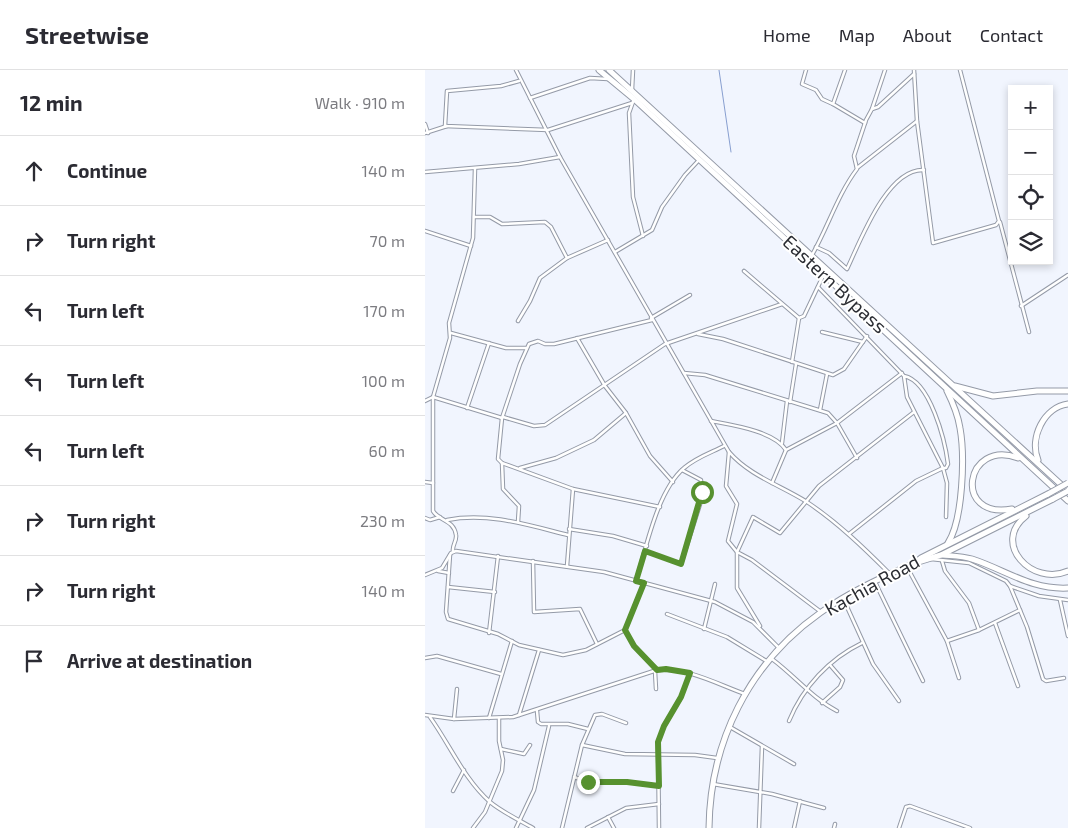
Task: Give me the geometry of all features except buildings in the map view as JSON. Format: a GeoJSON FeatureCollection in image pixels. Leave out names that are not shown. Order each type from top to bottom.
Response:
{"type":"FeatureCollection","features":[{"type":"Feature","properties":{"kind":"highway","name":"Eastern Bypass"},"geometry":{"type":"LineString","coordinates":[[599,70],[824,274],[1021,460],[1068,501]]}},
{"type":"Feature","properties":{"kind":"highway","name":"Eastern Bypass"},"geometry":{"type":"LineString","coordinates":[[609,70],[1068,491]]}},
{"type":"Feature","properties":{"kind":"highway"},"geometry":{"type":"LineString","coordinates":[[952,385],[986,395],[1037,391],[1068,391]]}},
{"type":"Feature","properties":{"kind":"highway"},"geometry":{"type":"LineString","coordinates":[[946,389],[958,420],[962,444],[959,520],[947,544]]}},
{"type":"Feature","properties":{"kind":"highway"},"geometry":{"type":"LineString","coordinates":[[1039,463],[1036,450],[1043,420],[1054,408],[1068,404]]}},
{"type":"Feature","properties":{"kind":"highway"},"geometry":{"type":"LineString","coordinates":[[1018,508],[1001,511],[985,506],[975,496],[971,482],[977,466],[989,458],[1003,455],[1021,460]]}},
{"type":"Feature","properties":{"kind":"highway","name":"Kachia Road"},"geometry":{"type":"LineString","coordinates":[[709,828],[711,784],[717,758],[728,726],[745,694],[779,648],[821,612],[843,598],[890,574],[915,564],[947,544],[1068,483]]}},
{"type":"Feature","properties":{"kind":"highway"},"geometry":{"type":"LineString","coordinates":[[941,558],[1068,491]]}},
{"type":"Feature","properties":{"kind":"highway"},"geometry":{"type":"LineString","coordinates":[[1038,507],[1014,527],[1014,546],[1021,560],[1040,574],[1056,575],[1068,572]]}},
{"type":"Feature","properties":{"kind":"highway"},"geometry":{"type":"LineString","coordinates":[[915,564],[941,558],[974,559],[1016,579],[1041,587],[1068,588]]}},
{"type":"Feature","properties":{"kind":"street"},"geometry":{"type":"LineString","coordinates":[[516,70],[560,157],[724,446],[739,464],[807,502],[849,534],[890,574]]}},
{"type":"Feature","properties":{"kind":"street"},"geometry":{"type":"LineString","coordinates":[[632,90],[633,70]]}},
{"type":"Feature","properties":{"kind":"street"},"geometry":{"type":"LineString","coordinates":[[806,70],[801,84],[816,90],[823,99],[865,123]]}},
{"type":"Feature","properties":{"kind":"street"},"geometry":{"type":"LineString","coordinates":[[833,104],[845,70]]}},
{"type":"Feature","properties":{"kind":"street"},"geometry":{"type":"LineString","coordinates":[[857,169],[854,156],[885,70]]}},
{"type":"Feature","properties":{"kind":"street"},"geometry":{"type":"LineString","coordinates":[[914,70],[917,121],[933,243],[996,225],[999,221]]}},
{"type":"Feature","properties":{"kind":"street"},"geometry":{"type":"LineString","coordinates":[[960,70],[1029,332]]}},
{"type":"Feature","properties":{"kind":"street"},"geometry":{"type":"LineString","coordinates":[[872,109],[878,107],[915,74]]}},
{"type":"Feature","properties":{"kind":"street"},"geometry":{"type":"LineString","coordinates":[[530,98],[590,78],[610,79]]}},
{"type":"Feature","properties":{"kind":"street"},"geometry":{"type":"LineString","coordinates":[[447,126],[445,124],[447,91],[501,86],[520,80]]}},
{"type":"Feature","properties":{"kind":"street"},"geometry":{"type":"LineString","coordinates":[[425,124],[426,133],[447,126],[548,130],[633,101]]}},
{"type":"Feature","properties":{"kind":"street"},"geometry":{"type":"LineString","coordinates":[[633,101],[629,113],[633,197],[643,236]]}},
{"type":"Feature","properties":{"kind":"street"},"geometry":{"type":"LineString","coordinates":[[812,255],[847,182],[857,169],[917,121]]}},
{"type":"Feature","properties":{"kind":"street"},"geometry":{"type":"LineString","coordinates":[[425,172],[475,169],[560,157]]}},
{"type":"Feature","properties":{"kind":"street"},"geometry":{"type":"LineString","coordinates":[[615,252],[652,230],[662,207],[685,174],[699,160]]}},
{"type":"Feature","properties":{"kind":"street"},"geometry":{"type":"LineString","coordinates":[[475,169],[471,246],[449,324],[451,334],[433,397],[433,511],[447,520],[494,518],[568,534]]}},
{"type":"Feature","properties":{"kind":"street"},"geometry":{"type":"LineString","coordinates":[[816,247],[829,253],[847,269],[879,201],[903,178],[916,169],[924,170]]}},
{"type":"Feature","properties":{"kind":"street"},"geometry":{"type":"LineString","coordinates":[[474,217],[490,217],[502,224],[545,222],[551,227],[567,258]]}},
{"type":"Feature","properties":{"kind":"street"},"geometry":{"type":"LineString","coordinates":[[425,231],[471,246]]}},
{"type":"Feature","properties":{"kind":"street"},"geometry":{"type":"LineString","coordinates":[[518,321],[531,300],[540,278],[567,258],[608,240]]}},
{"type":"Feature","properties":{"kind":"street"},"geometry":{"type":"LineString","coordinates":[[744,271],[799,318]]}},
{"type":"Feature","properties":{"kind":"street"},"geometry":{"type":"LineString","coordinates":[[799,318],[804,316],[824,274]]}},
{"type":"Feature","properties":{"kind":"street"},"geometry":{"type":"LineString","coordinates":[[1021,306],[1068,274]]}},
{"type":"Feature","properties":{"kind":"street"},"geometry":{"type":"LineString","coordinates":[[818,287],[903,374],[918,382],[943,431],[948,464],[946,468],[917,481],[849,534]]}},
{"type":"Feature","properties":{"kind":"street"},"geometry":{"type":"LineString","coordinates":[[659,507],[573,489],[502,463],[498,459],[502,418],[527,348],[533,341],[548,345],[652,319],[691,296]]}},
{"type":"Feature","properties":{"kind":"street"},"geometry":{"type":"LineString","coordinates":[[425,401],[433,397],[534,426],[545,425],[665,344],[782,304]]}},
{"type":"Feature","properties":{"kind":"street"},"geometry":{"type":"LineString","coordinates":[[786,450],[783,444],[799,318]]}},
{"type":"Feature","properties":{"kind":"street"},"geometry":{"type":"LineString","coordinates":[[822,332],[863,342]]}},
{"type":"Feature","properties":{"kind":"street"},"geometry":{"type":"LineString","coordinates":[[451,334],[512,349],[527,348]]}},
{"type":"Feature","properties":{"kind":"street"},"geometry":{"type":"LineString","coordinates":[[696,334],[723,339],[827,374],[838,373],[844,369],[867,336]]}},
{"type":"Feature","properties":{"kind":"street"},"geometry":{"type":"LineString","coordinates":[[577,338],[605,386],[626,413],[650,456],[673,482]]}},
{"type":"Feature","properties":{"kind":"street"},"geometry":{"type":"LineString","coordinates":[[467,408],[489,343]]}},
{"type":"Feature","properties":{"kind":"street"},"geometry":{"type":"LineString","coordinates":[[684,373],[705,375],[828,413],[837,423],[857,458]]}},
{"type":"Feature","properties":{"kind":"street"},"geometry":{"type":"LineString","coordinates":[[820,410],[827,374]]}},
{"type":"Feature","properties":{"kind":"street"},"geometry":{"type":"LineString","coordinates":[[903,374],[907,397],[943,468],[947,483],[946,517]]}},
{"type":"Feature","properties":{"kind":"street"},"geometry":{"type":"LineString","coordinates":[[772,482],[786,450],[837,423],[903,374]]}},
{"type":"Feature","properties":{"kind":"street"},"geometry":{"type":"LineString","coordinates":[[761,628],[758,619],[737,588],[737,552],[753,517],[781,533],[819,486],[914,412]]}},
{"type":"Feature","properties":{"kind":"street"},"geometry":{"type":"LineString","coordinates":[[519,468],[556,458],[594,440],[626,413]]}},
{"type":"Feature","properties":{"kind":"street"},"geometry":{"type":"LineString","coordinates":[[711,421],[757,432],[783,444]]}},
{"type":"Feature","properties":{"kind":"street"},"geometry":{"type":"LineString","coordinates":[[636,581],[659,507],[673,482],[682,470],[693,461],[724,446]]}},
{"type":"Feature","properties":{"kind":"street"},"geometry":{"type":"LineString","coordinates":[[729,452],[726,486],[737,504],[728,541],[737,552],[751,560],[821,612]]}},
{"type":"Feature","properties":{"kind":"street"},"geometry":{"type":"LineString","coordinates":[[502,463],[503,489],[519,506],[518,522]]}},
{"type":"Feature","properties":{"kind":"street"},"geometry":{"type":"LineString","coordinates":[[645,551],[681,564],[702,492],[701,480],[682,470]]}},
{"type":"Feature","properties":{"kind":"street"},"geometry":{"type":"LineString","coordinates":[[425,482],[433,483]]}},
{"type":"Feature","properties":{"kind":"street"},"geometry":{"type":"LineString","coordinates":[[567,566],[573,489]]}},
{"type":"Feature","properties":{"kind":"street"},"geometry":{"type":"LineString","coordinates":[[426,519],[440,517]]}},
{"type":"Feature","properties":{"kind":"street"},"geometry":{"type":"LineString","coordinates":[[447,520],[456,535],[449,572],[446,612],[448,619],[539,650],[568,654],[597,644],[625,630],[644,583]]}},
{"type":"Feature","properties":{"kind":"street"},"geometry":{"type":"LineString","coordinates":[[569,529],[613,536],[647,546]]}},
{"type":"Feature","properties":{"kind":"street"},"geometry":{"type":"LineString","coordinates":[[452,552],[498,556],[604,572],[712,602],[739,613],[761,628],[779,648]]}},
{"type":"Feature","properties":{"kind":"street"},"geometry":{"type":"LineString","coordinates":[[425,575],[445,566],[452,552]]}},
{"type":"Feature","properties":{"kind":"street"},"geometry":{"type":"LineString","coordinates":[[489,633],[498,556]]}},
{"type":"Feature","properties":{"kind":"street"},"geometry":{"type":"LineString","coordinates":[[979,630],[969,603],[945,571],[941,558],[969,563],[1005,581],[1010,586],[1020,610],[1043,679],[1046,681],[1064,678]]}},
{"type":"Feature","properties":{"kind":"street"},"geometry":{"type":"LineString","coordinates":[[533,562],[535,612],[580,608],[597,644]]}},
{"type":"Feature","properties":{"kind":"street"},"geometry":{"type":"LineString","coordinates":[[907,567],[947,641],[959,678]]}},
{"type":"Feature","properties":{"kind":"street"},"geometry":{"type":"LineString","coordinates":[[437,571],[449,572]]}},
{"type":"Feature","properties":{"kind":"street"},"geometry":{"type":"LineString","coordinates":[[875,582],[923,681]]}},
{"type":"Feature","properties":{"kind":"street"},"geometry":{"type":"LineString","coordinates":[[704,629],[715,584]]}},
{"type":"Feature","properties":{"kind":"street"},"geometry":{"type":"LineString","coordinates":[[1010,586],[1039,596],[1068,600]]}},
{"type":"Feature","properties":{"kind":"street"},"geometry":{"type":"LineString","coordinates":[[448,587],[495,592]]}},
{"type":"Feature","properties":{"kind":"street"},"geometry":{"type":"LineString","coordinates":[[843,598],[873,664],[899,701]]}},
{"type":"Feature","properties":{"kind":"street"},"geometry":{"type":"LineString","coordinates":[[1060,600],[1068,636]]}},
{"type":"Feature","properties":{"kind":"street"},"geometry":{"type":"LineString","coordinates":[[947,641],[979,630],[1020,610]]}},
{"type":"Feature","properties":{"kind":"street"},"geometry":{"type":"LineString","coordinates":[[667,614],[738,643],[769,660],[822,703],[837,711]]}},
{"type":"Feature","properties":{"kind":"street"},"geometry":{"type":"LineString","coordinates":[[995,623],[1017,686]]}},
{"type":"Feature","properties":{"kind":"street"},"geometry":{"type":"LineString","coordinates":[[625,630],[639,652],[656,671],[656,689]]}},
{"type":"Feature","properties":{"kind":"street"},"geometry":{"type":"LineString","coordinates":[[489,718],[512,641]]}},
{"type":"Feature","properties":{"kind":"street"},"geometry":{"type":"LineString","coordinates":[[789,720],[806,689],[830,665],[852,648],[862,643]]}},
{"type":"Feature","properties":{"kind":"street"},"geometry":{"type":"LineString","coordinates":[[519,715],[539,650]]}},
{"type":"Feature","properties":{"kind":"street"},"geometry":{"type":"LineString","coordinates":[[425,658],[437,656],[501,674]]}},
{"type":"Feature","properties":{"kind":"street"},"geometry":{"type":"LineString","coordinates":[[822,703],[839,687],[843,680],[830,665]]}},
{"type":"Feature","properties":{"kind":"street"},"geometry":{"type":"LineString","coordinates":[[425,715],[454,719],[499,718],[519,715],[537,711],[666,669],[690,673],[745,694]]}},
{"type":"Feature","properties":{"kind":"street"},"geometry":{"type":"LineString","coordinates":[[659,828],[657,755],[664,726],[681,697],[690,673]]}},
{"type":"Feature","properties":{"kind":"street"},"geometry":{"type":"LineString","coordinates":[[454,719],[457,689]]}},
{"type":"Feature","properties":{"kind":"street"},"geometry":{"type":"LineString","coordinates":[[537,711],[538,722],[549,726],[568,724],[589,729]]}},
{"type":"Feature","properties":{"kind":"street"},"geometry":{"type":"LineString","coordinates":[[562,828],[582,745],[595,715],[602,714],[626,724]]}},
{"type":"Feature","properties":{"kind":"street"},"geometry":{"type":"LineString","coordinates":[[430,717],[464,770],[489,802],[533,828]]}},
{"type":"Feature","properties":{"kind":"street"},"geometry":{"type":"LineString","coordinates":[[473,828],[489,802],[501,770],[501,749],[498,734],[499,718]]}},
{"type":"Feature","properties":{"kind":"street"},"geometry":{"type":"LineString","coordinates":[[516,828],[534,790],[549,726]]}},
{"type":"Feature","properties":{"kind":"street"},"geometry":{"type":"LineString","coordinates":[[728,726],[794,764]]}},
{"type":"Feature","properties":{"kind":"street"},"geometry":{"type":"LineString","coordinates":[[501,749],[524,754],[527,753],[530,745]]}},
{"type":"Feature","properties":{"kind":"street"},"geometry":{"type":"LineString","coordinates":[[582,745],[625,754],[717,758]]}},
{"type":"Feature","properties":{"kind":"street"},"geometry":{"type":"LineString","coordinates":[[759,828],[762,746]]}},
{"type":"Feature","properties":{"kind":"street"},"geometry":{"type":"LineString","coordinates":[[453,791],[464,770]]}},
{"type":"Feature","properties":{"kind":"street"},"geometry":{"type":"LineString","coordinates":[[574,777],[592,783],[627,782],[659,786]]}},
{"type":"Feature","properties":{"kind":"street"},"geometry":{"type":"LineString","coordinates":[[711,784],[761,792],[824,808]]}},
{"type":"Feature","properties":{"kind":"street"},"geometry":{"type":"LineString","coordinates":[[794,828],[800,801]]}},
{"type":"Feature","properties":{"kind":"street"},"geometry":{"type":"LineString","coordinates":[[587,828],[632,806],[659,804]]}},
{"type":"Feature","properties":{"kind":"street"},"geometry":{"type":"LineString","coordinates":[[899,828],[909,806],[970,828]]}},
{"type":"Feature","properties":{"kind":"street"},"geometry":{"type":"LineString","coordinates":[[608,817],[614,828]]}},
{"type":"Feature","properties":{"kind":"waterway"},"geometry":{"type":"LineString","coordinates":[[719,70],[731,152]]}},
{"type":"Feature","properties":{"kind":"route"},"geometry":{"type":"LineString","coordinates":[[588,782],[627,782],[659,786],[658,742],[664,726],[681,697],[690,673],[666,669],[657,670],[634,646],[625,630],[644,583],[636,581],[645,551],[681,564],[702,498],[702,492]]}}]}
